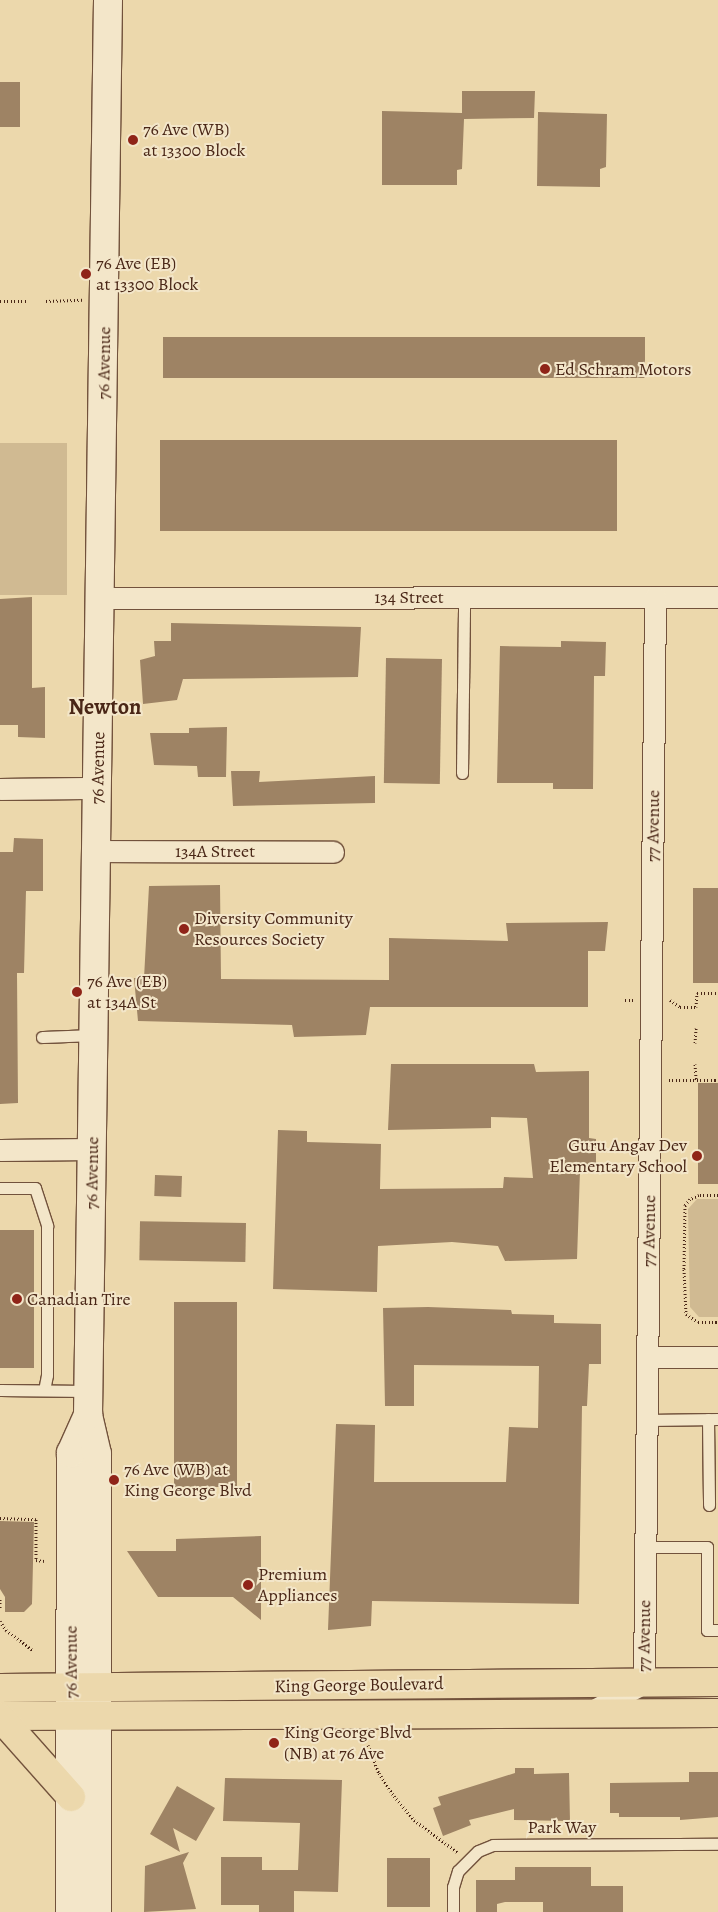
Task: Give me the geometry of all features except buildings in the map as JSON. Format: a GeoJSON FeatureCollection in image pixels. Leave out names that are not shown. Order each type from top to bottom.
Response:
{"type":"FeatureCollection","features":[{"type":"Feature","properties":{"kind":"main road","name":"76 Avenue"},"geometry":{"type":"LineString","coordinates":[[70,1912],[70,1797],[84,1702],[97,1454],[88,1403],[108,0]]}},
{"type":"Feature","properties":{"kind":"main road","name":"King George Boulevard"},"geometry":{"type":"LineString","coordinates":[[0,1717],[84,1702],[718,1682]]}},
{"type":"Feature","properties":{"kind":"main road","name":"King George Boulevard"},"geometry":{"type":"LineString","coordinates":[[0,1688],[84,1702],[588,1713],[718,1713]]}},
{"type":"Feature","properties":{"kind":"main road","name":"76 Avenue"},"geometry":{"type":"LineString","coordinates":[[84,1702],[96,1912]]}},
{"type":"Feature","properties":{"kind":"main road"},"geometry":{"type":"LineString","coordinates":[[0,1717],[70,1797]]}},
{"type":"Feature","properties":{"kind":"street","name":"77 Avenue"},"geometry":{"type":"LineString","coordinates":[[588,1713],[644,1683],[655,597]]}},
{"type":"Feature","properties":{"kind":"street","name":"134 Street"},"geometry":{"type":"LineString","coordinates":[[100,598],[718,597]]}},
{"type":"Feature","properties":{"kind":"street"},"geometry":{"type":"LineString","coordinates":[[0,789],[98,788]]}},
{"type":"Feature","properties":{"kind":"street","name":"134A Street"},"geometry":{"type":"LineString","coordinates":[[96,851],[333,852]]}},
{"type":"Feature","properties":{"kind":"street"},"geometry":{"type":"LineString","coordinates":[[0,1150],[92,1149]]}},
{"type":"Feature","properties":{"kind":"street"},"geometry":{"type":"LineString","coordinates":[[647,1357],[718,1357]]}},
{"type":"Feature","properties":{"kind":"lane"},"geometry":{"type":"LineString","coordinates":[[462,773],[464,597]]}},
{"type":"Feature","properties":{"kind":"lane"},"geometry":{"type":"LineString","coordinates":[[42,1037],[94,1035]]}},
{"type":"Feature","properties":{"kind":"lane"},"geometry":{"type":"LineString","coordinates":[[0,1188],[35,1188],[48,1226],[48,1374],[44,1390]]}},
{"type":"Feature","properties":{"kind":"lane"},"geometry":{"type":"LineString","coordinates":[[0,1390],[44,1390],[88,1403]]}},
{"type":"Feature","properties":{"kind":"lane"},"geometry":{"type":"LineString","coordinates":[[646,1420],[713,1419],[709,1505]]}},
{"type":"Feature","properties":{"kind":"lane"},"geometry":{"type":"LineString","coordinates":[[645,1547],[707,1547],[706,1630],[718,1630]]}},
{"type":"Feature","properties":{"kind":"lane","name":"Park Way"},"geometry":{"type":"LineString","coordinates":[[453,1912],[453,1887],[458,1872],[468,1859],[493,1845],[718,1844]]}},
{"type":"Feature","properties":{"kind":"path"},"geometry":{"type":"LineString","coordinates":[[46,301],[86,300]]}},
{"type":"Feature","properties":{"kind":"path"},"geometry":{"type":"LineString","coordinates":[[0,301],[26,301]]}},
{"type":"Feature","properties":{"kind":"path"},"geometry":{"type":"LineString","coordinates":[[670,1000],[680,1007],[696,1008],[697,993],[718,993]]}},
{"type":"Feature","properties":{"kind":"path"},"geometry":{"type":"LineString","coordinates":[[695,1044],[696,1028]]}},
{"type":"Feature","properties":{"kind":"path"},"geometry":{"type":"LineString","coordinates":[[695,1064],[696,1080]]}},
{"type":"Feature","properties":{"kind":"path"},"geometry":{"type":"LineString","coordinates":[[669,1080],[718,1080]]}},
{"type":"Feature","properties":{"kind":"path"},"geometry":{"type":"LineString","coordinates":[[718,1195],[699,1196],[690,1199],[685,1205],[684,1269],[686,1314],[698,1322],[718,1322]]}},
{"type":"Feature","properties":{"kind":"path"},"geometry":{"type":"LineString","coordinates":[[0,1518],[36,1519],[36,1560],[44,1561]]}},
{"type":"Feature","properties":{"kind":"path"},"geometry":{"type":"LineString","coordinates":[[0,1599],[0,1608]]}},
{"type":"Feature","properties":{"kind":"path"},"geometry":{"type":"LineString","coordinates":[[0,1621],[6,1630],[33,1650]]}},
{"type":"Feature","properties":{"kind":"path"},"geometry":{"type":"LineString","coordinates":[[368,1745],[379,1773],[414,1820],[443,1845],[468,1859]]}},
{"type":"Feature","properties":{"kind":"shaded area"},"geometry":{"type":"Polygon","coordinates":[[[0,443],[67,443],[67,595],[0,595],[0,443]]]}},
{"type":"Feature","properties":{"kind":"shaded area"},"geometry":{"type":"Polygon","coordinates":[[[697,1199],[718,1199],[718,1317],[699,1317],[690,1307],[688,1209],[697,1199]]]}},
{"type":"Feature","properties":{"kind":"place","name":"76 Ave (WB) at 13300 Block"},"geometry":{"type":"Point","coordinates":[133,140]}},
{"type":"Feature","properties":{"kind":"place","name":"76 Ave (EB) at 13300 Block"},"geometry":{"type":"Point","coordinates":[86,274]}},
{"type":"Feature","properties":{"kind":"place","name":"Ed Schram Motors"},"geometry":{"type":"Point","coordinates":[545,369]}},
{"type":"Feature","properties":{"kind":"place","name":"Diversity Community Resources Society"},"geometry":{"type":"Point","coordinates":[184,929]}},
{"type":"Feature","properties":{"kind":"place","name":"76 Ave (EB) at 134A St"},"geometry":{"type":"Point","coordinates":[77,992]}},
{"type":"Feature","properties":{"kind":"place","name":"Guru Angav Dev Elementary School"},"geometry":{"type":"Point","coordinates":[697,1156]}},
{"type":"Feature","properties":{"kind":"place","name":"Canadian Tire"},"geometry":{"type":"Point","coordinates":[17,1299]}},
{"type":"Feature","properties":{"kind":"place","name":"76 Ave (WB) at King George Blvd"},"geometry":{"type":"Point","coordinates":[114,1480]}},
{"type":"Feature","properties":{"kind":"place","name":"Premium Appliances"},"geometry":{"type":"Point","coordinates":[248,1585]}},
{"type":"Feature","properties":{"kind":"place","name":"King George Blvd (NB) at 76 Ave"},"geometry":{"type":"Point","coordinates":[274,1743]}},
{"type":"Feature","properties":{"kind":"district","name":"Newton"},"geometry":{"type":"Point","coordinates":[105,708]}}]}
